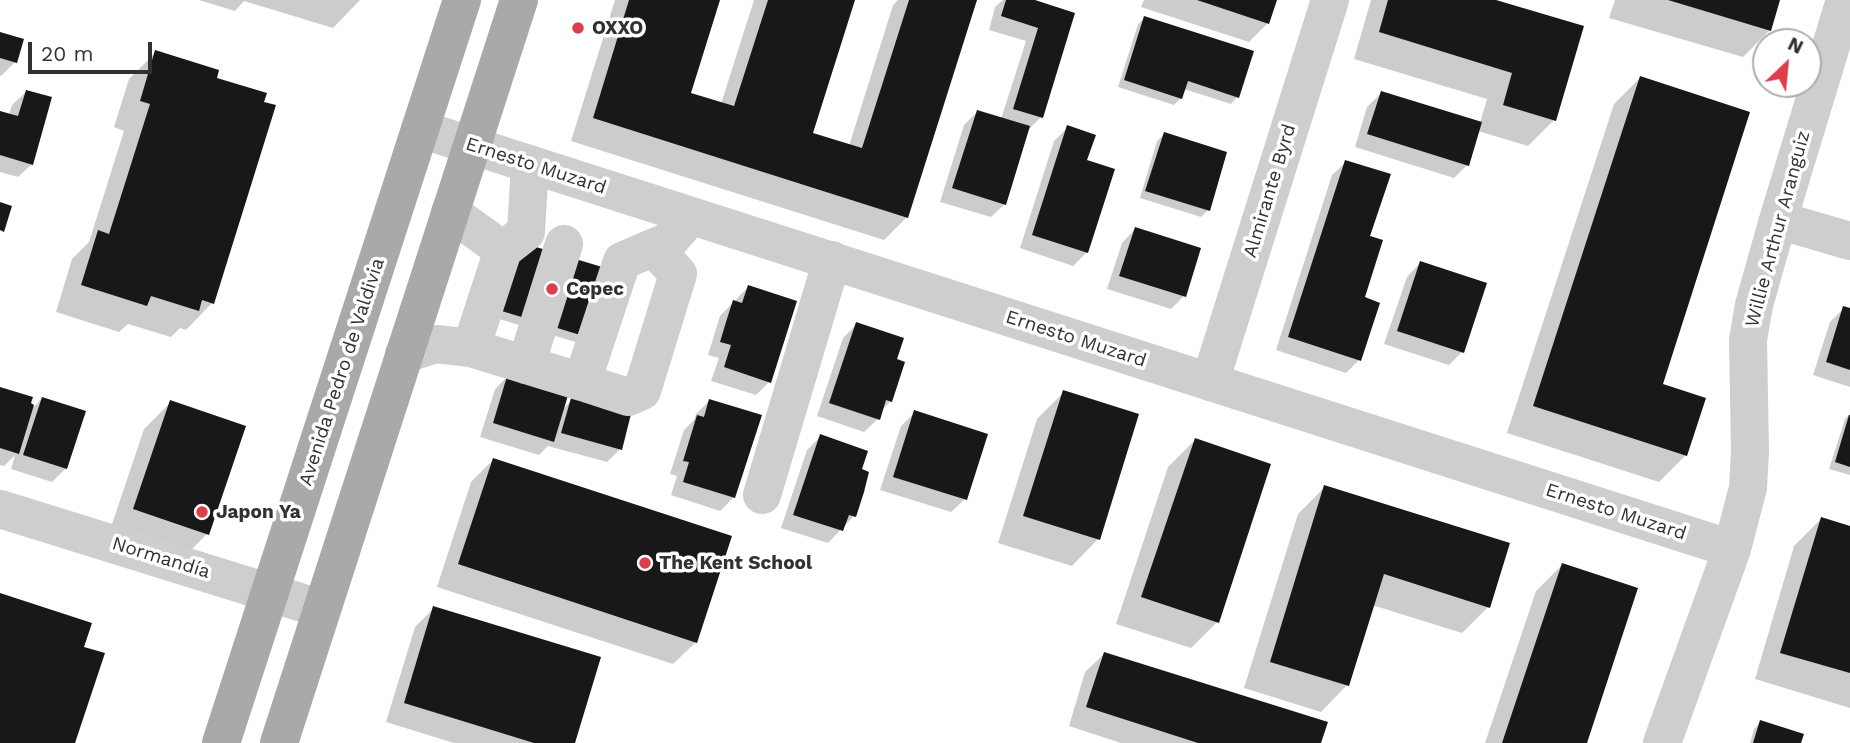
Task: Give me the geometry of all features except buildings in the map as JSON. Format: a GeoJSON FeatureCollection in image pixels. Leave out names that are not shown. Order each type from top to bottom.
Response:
{"type":"FeatureCollection","features":[{"type":"Feature","properties":{"kind":"main road","name":"Avenida Pedro de Valdivia"},"geometry":{"type":"LineString","coordinates":[[221,743],[462,0]]}},
{"type":"Feature","properties":{"kind":"main road"},"geometry":{"type":"LineString","coordinates":[[279,743],[519,0]]}},
{"type":"Feature","properties":{"kind":"street","name":"Almirante Byrd"},"geometry":{"type":"LineString","coordinates":[[1210,382],[1330,0]]}},
{"type":"Feature","properties":{"kind":"street","name":"Willie Arthur Aranguiz"},"geometry":{"type":"LineString","coordinates":[[1662,743],[1732,548],[1748,488],[1748,340],[1754,305],[1845,0]]}},
{"type":"Feature","properties":{"kind":"street","name":"Ernesto Muzard"},"geometry":{"type":"LineString","coordinates":[[420,129],[1732,548]]}},
{"type":"Feature","properties":{"kind":"street"},"geometry":{"type":"LineString","coordinates":[[471,348],[515,241],[530,164]]}},
{"type":"Feature","properties":{"kind":"street"},"geometry":{"type":"LineString","coordinates":[[404,354],[436,344],[471,348],[628,397],[642,391],[678,274],[638,254],[564,244],[515,241],[450,212]]}},
{"type":"Feature","properties":{"kind":"street"},"geometry":{"type":"LineString","coordinates":[[582,382],[638,254],[669,241],[691,216]]}},
{"type":"Feature","properties":{"kind":"street"},"geometry":{"type":"LineString","coordinates":[[1778,220],[1850,241]]}},
{"type":"Feature","properties":{"kind":"street"},"geometry":{"type":"LineString","coordinates":[[526,365],[564,244]]}},
{"type":"Feature","properties":{"kind":"street"},"geometry":{"type":"LineString","coordinates":[[762,495],[832,261]]}},
{"type":"Feature","properties":{"kind":"street","name":"Normandía"},"geometry":{"type":"LineString","coordinates":[[0,509],[322,609]]}},
{"type":"Feature","properties":{"kind":"place","name":"OXXO"},"geometry":{"type":"Point","coordinates":[578,28]}},
{"type":"Feature","properties":{"kind":"place","name":"Copec"},"geometry":{"type":"Point","coordinates":[552,289]}},
{"type":"Feature","properties":{"kind":"place","name":"Japon Ya"},"geometry":{"type":"Point","coordinates":[202,512]}},
{"type":"Feature","properties":{"kind":"place","name":"The Kent School"},"geometry":{"type":"Point","coordinates":[645,563]}}]}
